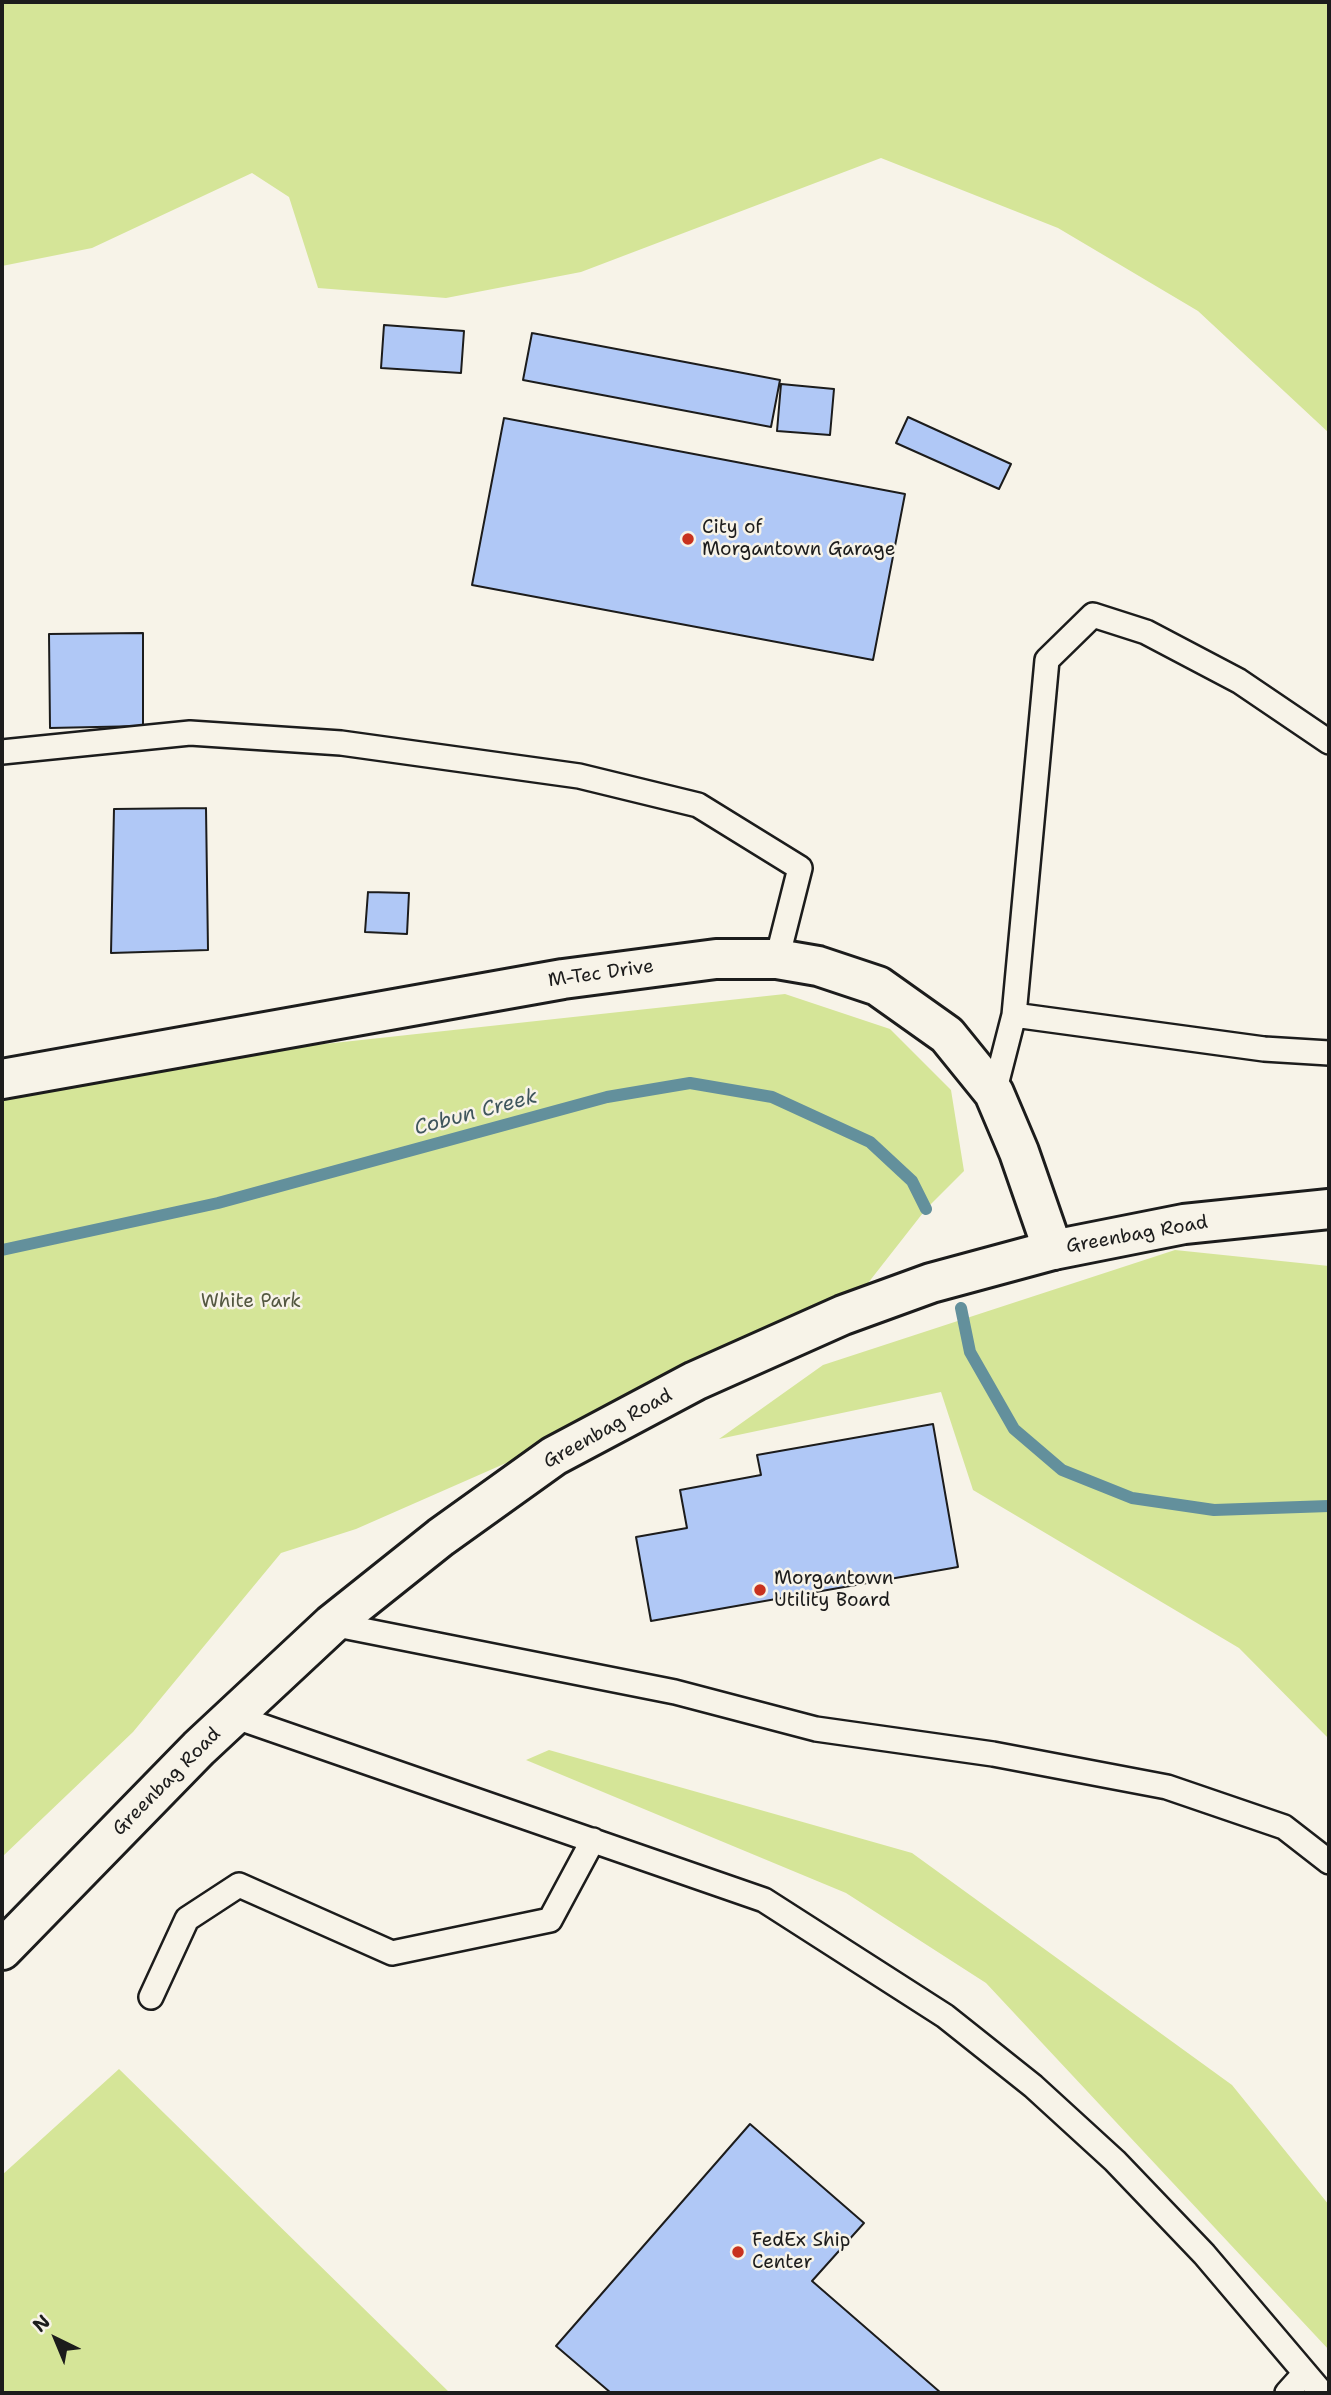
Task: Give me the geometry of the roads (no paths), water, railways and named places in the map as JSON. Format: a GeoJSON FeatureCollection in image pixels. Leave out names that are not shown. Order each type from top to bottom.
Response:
{"type":"FeatureCollection","features":[{"type":"Feature","properties":{"kind":"main road","name":"M-Tec Drive"},"geometry":{"type":"LineString","coordinates":[[2,1079],[563,979],[716,959],[777,959],[818,966],[878,986],[947,1035],[994,1093],[1020,1152],[1053,1250]]}},
{"type":"Feature","properties":{"kind":"main road","name":"Greenbag Road"},"geometry":{"type":"LineString","coordinates":[[2,1950],[233,1716],[332,1624],[441,1537],[554,1456],[683,1387],[844,1315],[931,1283],[1053,1250],[1184,1224],[1329,1209]]}},
{"type":"Feature","properties":{"kind":"lane"},"geometry":{"type":"LineString","coordinates":[[994,1093],[1014,1015],[1047,660],[1093,615],[1146,632],[1216,669],[1329,742]]}},
{"type":"Feature","properties":{"kind":"lane"},"geometry":{"type":"LineString","coordinates":[[2,751],[190,733],[341,743],[579,776],[698,805],[800,869],[777,959]]}},
{"type":"Feature","properties":{"kind":"lane"},"geometry":{"type":"LineString","coordinates":[[1014,1015],[1264,1049],[1329,1054]]}},
{"type":"Feature","properties":{"kind":"lane"},"geometry":{"type":"LineString","coordinates":[[332,1624],[675,1692],[816,1729],[993,1754],[1167,1787],[1284,1827],[1329,1862]]}},
{"type":"Feature","properties":{"kind":"lane"},"geometry":{"type":"LineString","coordinates":[[233,1716],[764,1900],[946,2016],[1033,2087],[1115,2161],[1204,2254],[1322,2393]]}},
{"type":"Feature","properties":{"kind":"lane"},"geometry":{"type":"LineString","coordinates":[[151,1997],[187,1919],[239,1885],[392,1953],[550,1920],[593,1840]]}},
{"type":"Feature","properties":{"kind":"lane"},"geometry":{"type":"LineString","coordinates":[[1287,2393],[1305,2374]]}},
{"type":"Feature","properties":{"kind":"waterway","name":"Cobun Creek"},"geometry":{"type":"LineString","coordinates":[[2,1250],[218,1203],[607,1097],[690,1083],[772,1097],[870,1142],[912,1181],[926,1209]]}},
{"type":"Feature","properties":{"kind":"waterway","name":"Cobun Creek"},"geometry":{"type":"LineString","coordinates":[[961,1308],[970,1352],[1014,1429],[1062,1470],[1132,1498],[1214,1510],[1329,1506]]}},
{"type":"Feature","properties":{"kind":"place","name":"City of Morgantown Garage"},"geometry":{"type":"Point","coordinates":[688,539]}},
{"type":"Feature","properties":{"kind":"place","name":"Morgantown Utility Board"},"geometry":{"type":"Point","coordinates":[760,1590]}},
{"type":"Feature","properties":{"kind":"place","name":"FedEx Ship Center"},"geometry":{"type":"Point","coordinates":[738,2252]}},
{"type":"Feature","properties":{"kind":"park label","name":"White Park"},"geometry":{"type":"Point","coordinates":[251,1302]}}]}
